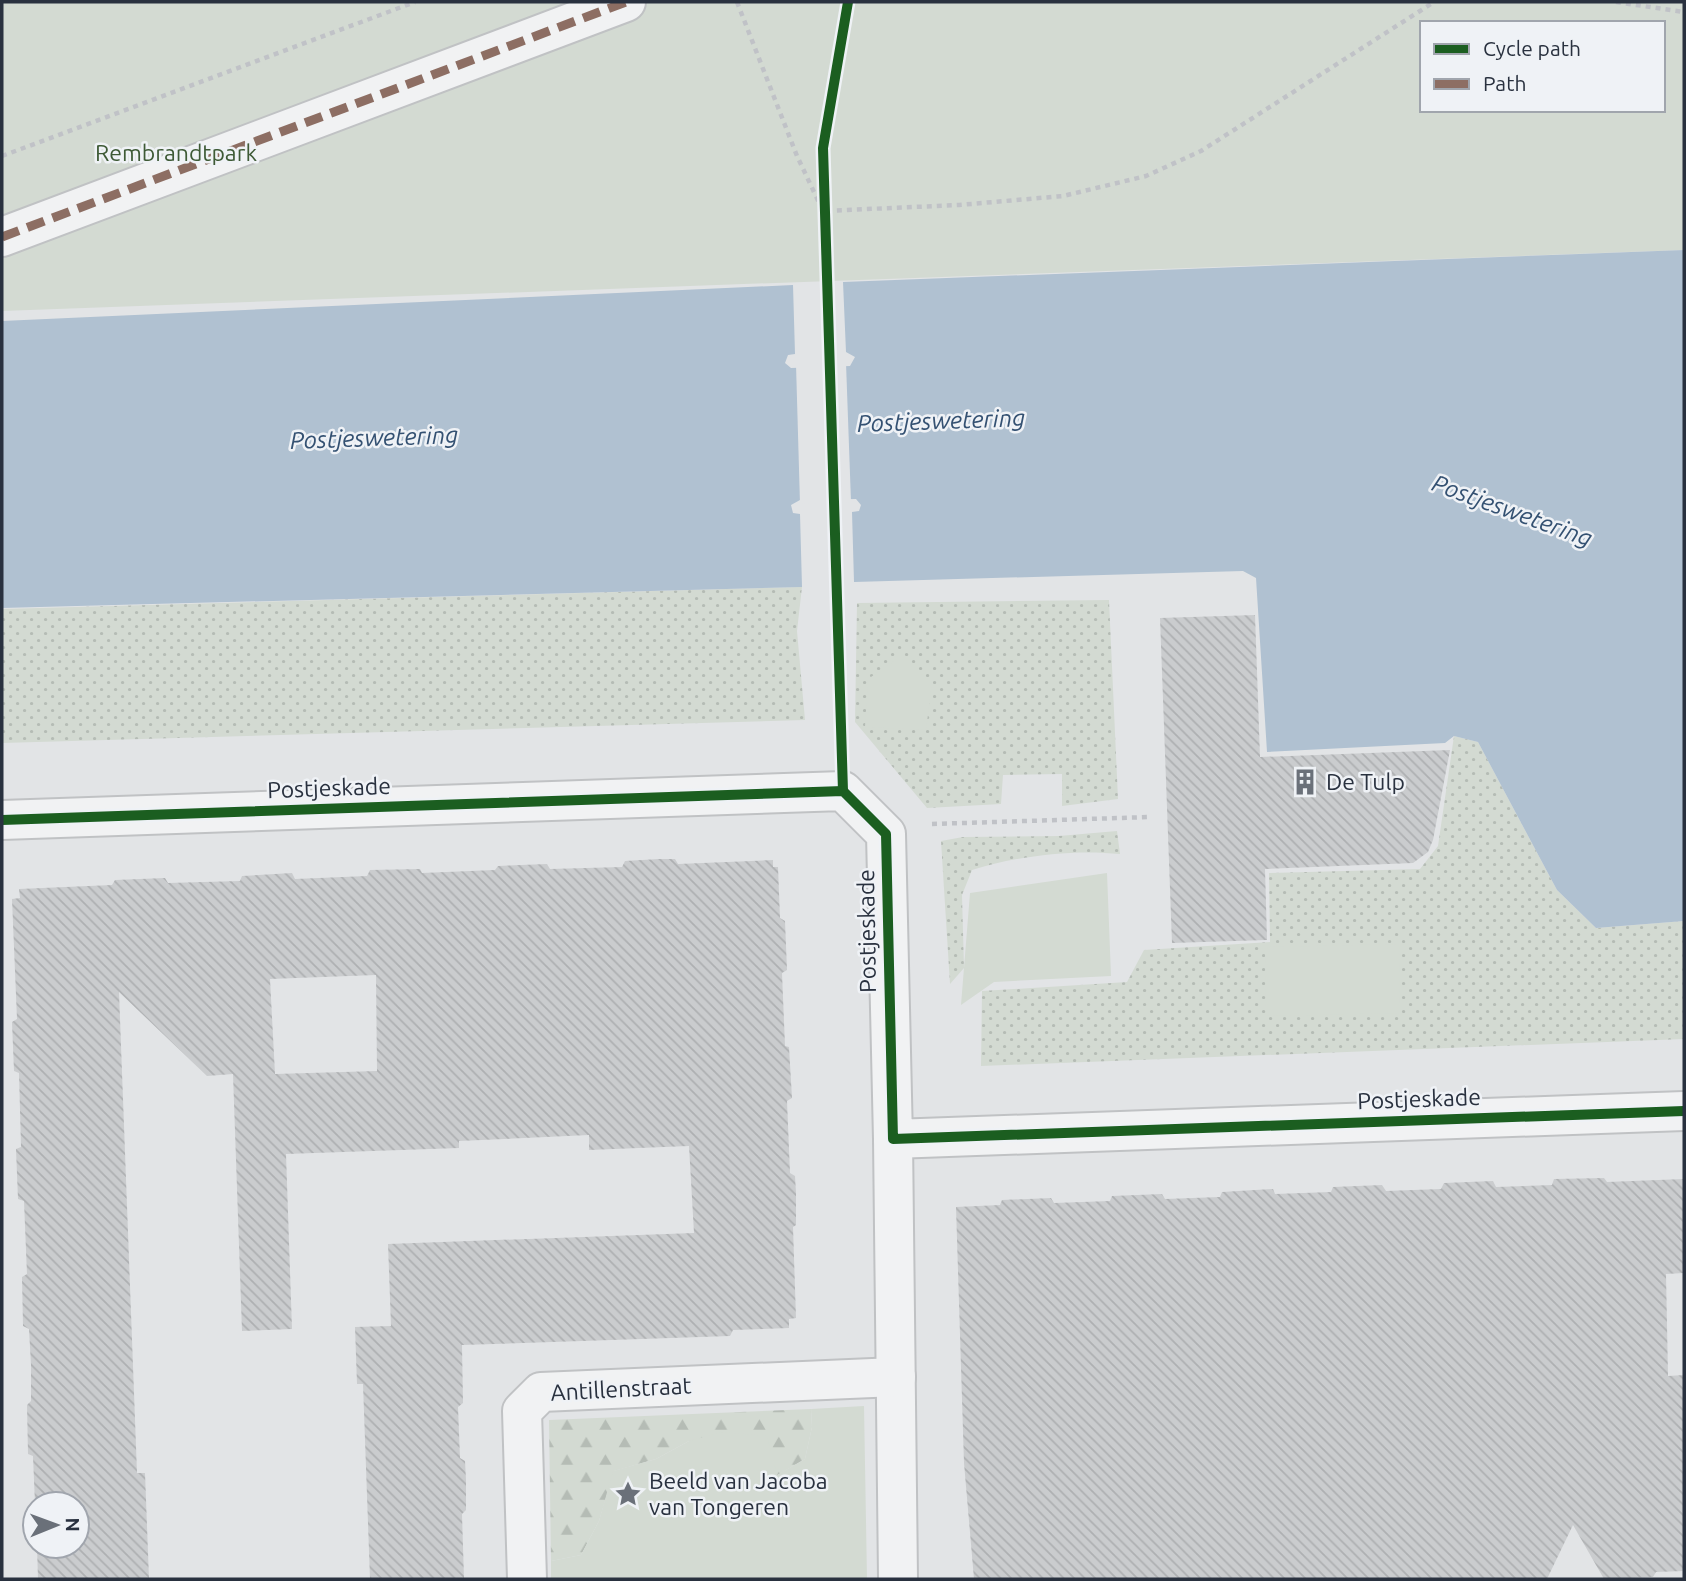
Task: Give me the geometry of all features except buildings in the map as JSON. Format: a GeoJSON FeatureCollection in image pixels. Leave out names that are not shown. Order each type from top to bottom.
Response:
{"type":"FeatureCollection","features":[{"type":"Feature","properties":{"kind":"street"},"geometry":{"type":"LineString","coordinates":[[2,237],[626,2]]}},
{"type":"Feature","properties":{"kind":"street","name":"Postjeskade"},"geometry":{"type":"LineString","coordinates":[[2,820],[843,791],[886,834],[893,1139],[1684,1111]]}},
{"type":"Feature","properties":{"kind":"street"},"geometry":{"type":"LineString","coordinates":[[893,1139],[898,1579]]}},
{"type":"Feature","properties":{"kind":"street","name":"Antillenstraat"},"geometry":{"type":"LineString","coordinates":[[527,1579],[522,1411],[541,1392],[896,1377]]}},
{"type":"Feature","properties":{"kind":"path"},"geometry":{"type":"LineString","coordinates":[[2,156],[415,2]]}},
{"type":"Feature","properties":{"kind":"path"},"geometry":{"type":"LineString","coordinates":[[737,2],[797,156],[823,211]]}},
{"type":"Feature","properties":{"kind":"path"},"geometry":{"type":"LineString","coordinates":[[823,211],[959,205],[1063,195],[1146,176],[1201,151],[1434,2]]}},
{"type":"Feature","properties":{"kind":"path"},"geometry":{"type":"LineString","coordinates":[[1616,2],[1684,12]]}},
{"type":"Feature","properties":{"kind":"path"},"geometry":{"type":"LineString","coordinates":[[823,186],[824,225]]}},
{"type":"Feature","properties":{"kind":"path"},"geometry":{"type":"LineString","coordinates":[[886,834],[943,822],[1150,817]]}},
{"type":"Feature","properties":{"kind":"green space","name":"Rembrandtpark"},"geometry":{"type":"Polygon","coordinates":[[[2,2],[1684,2],[1684,250],[2,311],[2,2]]]}},
{"type":"Feature","properties":{"kind":"green space"},"geometry":{"type":"Polygon","coordinates":[[[802,587],[797,631],[805,720],[2,743],[2,609],[802,587]]]}},
{"type":"Feature","properties":{"kind":"green space"},"geometry":{"type":"Polygon","coordinates":[[[1109,600],[1118,799],[1062,806],[1062,774],[1003,775],[1001,804],[927,808],[855,722],[857,603],[1109,600]]]}},
{"type":"Feature","properties":{"kind":"green space"},"geometry":{"type":"Polygon","coordinates":[[[900,657],[932,682],[926,730],[865,727],[868,679],[900,657]]]}},
{"type":"Feature","properties":{"kind":"green space"},"geometry":{"type":"Polygon","coordinates":[[[1454,736],[1478,742],[1557,890],[1596,928],[1684,921],[1684,1039],[981,1066],[982,991],[1127,982],[1144,950],[1270,942],[1269,873],[1420,869],[1438,846],[1454,736]]]}},
{"type":"Feature","properties":{"kind":"green space"},"geometry":{"type":"Polygon","coordinates":[[[1117,831],[1120,854],[1083,852],[1045,855],[972,870],[962,895],[964,968],[950,984],[941,841],[963,837],[1059,836],[1117,831]]]}},
{"type":"Feature","properties":{"kind":"green space"},"geometry":{"type":"Polygon","coordinates":[[[1107,873],[1111,976],[994,982],[961,1005],[970,893],[1107,873]]]}},
{"type":"Feature","properties":{"kind":"green space"},"geometry":{"type":"Polygon","coordinates":[[[1399,944],[1400,1013],[1266,1016],[1265,947],[1399,944]]]}},
{"type":"Feature","properties":{"kind":"green space"},"geometry":{"type":"Polygon","coordinates":[[[864,1406],[867,1579],[551,1579],[551,1561],[581,1555],[599,1521],[613,1471],[656,1459],[689,1441],[721,1432],[767,1436],[777,1475],[805,1459],[812,1427],[811,1409],[864,1406]]]}},
{"type":"Feature","properties":{"kind":"green space"},"geometry":{"type":"Polygon","coordinates":[[[811,1409],[812,1427],[805,1459],[776,1476],[689,1441],[656,1459],[614,1471],[599,1521],[581,1555],[551,1561],[549,1420],[811,1409]]]}},
{"type":"Feature","properties":{"kind":"water","name":"Postjeswetering"},"geometry":{"type":"Polygon","coordinates":[[[1684,250],[1684,921],[1596,928],[1557,890],[1478,742],[1454,736],[1445,743],[1267,752],[1256,578],[1243,571],[854,582],[852,512],[859,511],[861,505],[856,499],[800,500],[791,505],[793,513],[800,514],[802,587],[2,608],[2,321],[793,285],[795,354],[788,355],[785,363],[791,368],[850,366],[855,357],[846,352],[843,282],[1684,250]]]}},
{"type":"Feature","properties":{"kind":"pier"},"geometry":{"type":"Polygon","coordinates":[[[846,363],[851,502],[800,504],[796,364],[846,363]]]}},
{"type":"Feature","properties":{"kind":"marked path"},"geometry":{"type":"LineString","coordinates":[[2,237],[626,2]]}},
{"type":"Feature","properties":{"kind":"cycle path"},"geometry":{"type":"LineString","coordinates":[[843,791],[823,148],[848,2]]}},
{"type":"Feature","properties":{"kind":"cycle path"},"geometry":{"type":"LineString","coordinates":[[2,820],[843,791],[886,834],[893,1139],[1684,1111]]}},
{"type":"Feature","properties":{"kind":"place","name":"De Tulp"},"geometry":{"type":"Point","coordinates":[1305,782]}},
{"type":"Feature","properties":{"kind":"place","name":"Beeld van Jacoba van Tongeren"},"geometry":{"type":"Point","coordinates":[628,1494]}}]}
